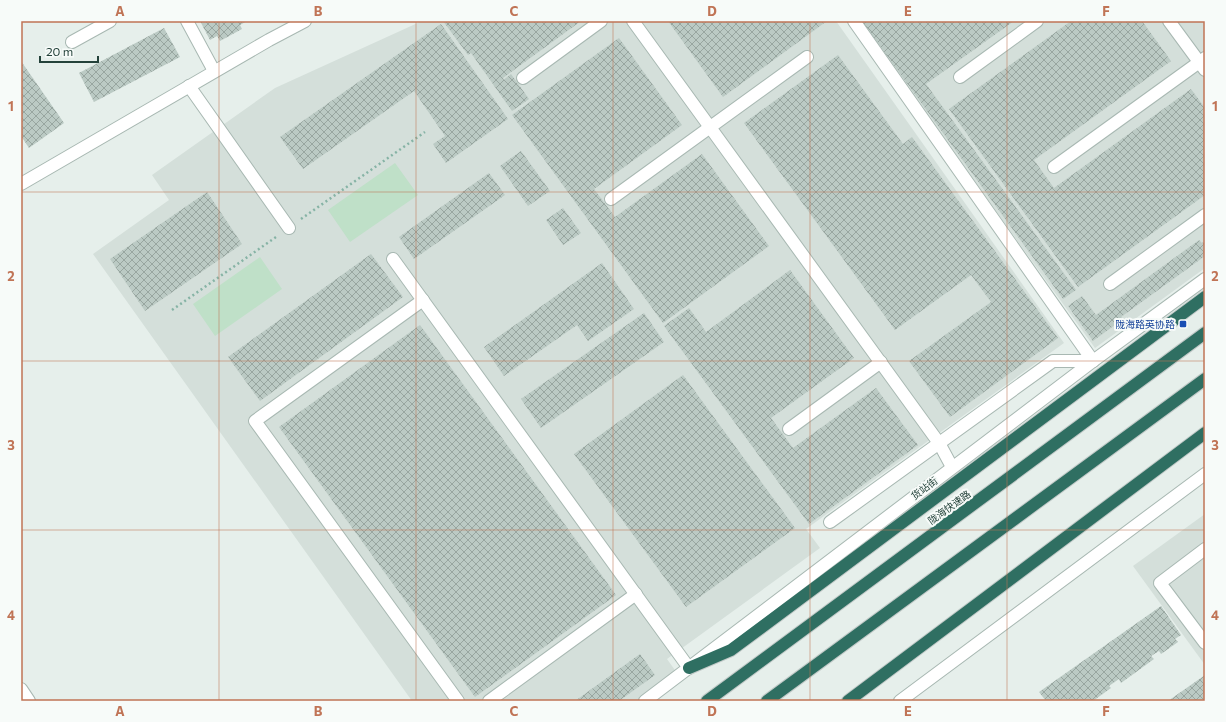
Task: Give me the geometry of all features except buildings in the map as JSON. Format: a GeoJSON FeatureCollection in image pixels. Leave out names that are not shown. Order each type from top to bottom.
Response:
{"type":"FeatureCollection","features":[{"type":"Feature","properties":{"kind":"highway"},"geometry":{"type":"LineString","coordinates":[[689,668],[731,650],[1205,297]]}},
{"type":"Feature","properties":{"kind":"highway","name":"陇海快速路"},"geometry":{"type":"LineString","coordinates":[[707,701],[1205,333]]}},
{"type":"Feature","properties":{"kind":"highway"},"geometry":{"type":"LineString","coordinates":[[767,701],[1205,379]]}},
{"type":"Feature","properties":{"kind":"highway"},"geometry":{"type":"LineString","coordinates":[[848,701],[1205,433]]}},
{"type":"Feature","properties":{"kind":"street"},"geometry":{"type":"LineString","coordinates":[[72,42],[110,21]]}},
{"type":"Feature","properties":{"kind":"street"},"geometry":{"type":"LineString","coordinates":[[187,21],[214,72]]}},
{"type":"Feature","properties":{"kind":"street"},"geometry":{"type":"LineString","coordinates":[[21,184],[269,40],[305,21]]}},
{"type":"Feature","properties":{"kind":"street"},"geometry":{"type":"LineString","coordinates":[[523,78],[601,21]]}},
{"type":"Feature","properties":{"kind":"street"},"geometry":{"type":"LineString","coordinates":[[633,21],[939,443],[952,467]]}},
{"type":"Feature","properties":{"kind":"street"},"geometry":{"type":"LineString","coordinates":[[854,21],[1093,361]]}},
{"type":"Feature","properties":{"kind":"street"},"geometry":{"type":"LineString","coordinates":[[960,77],[1037,21]]}},
{"type":"Feature","properties":{"kind":"street"},"geometry":{"type":"LineString","coordinates":[[1054,168],[1203,63],[1169,21]]}},
{"type":"Feature","properties":{"kind":"street"},"geometry":{"type":"LineString","coordinates":[[611,199],[806,57]]}},
{"type":"Feature","properties":{"kind":"street"},"geometry":{"type":"LineString","coordinates":[[189,86],[289,228]]}},
{"type":"Feature","properties":{"kind":"street"},"geometry":{"type":"LineString","coordinates":[[1110,284],[1205,215]]}},
{"type":"Feature","properties":{"kind":"street"},"geometry":{"type":"LineString","coordinates":[[393,260],[689,668]]}},
{"type":"Feature","properties":{"kind":"street","name":"货站街"},"geometry":{"type":"LineString","coordinates":[[645,701],[952,467],[1205,279]]}},
{"type":"Feature","properties":{"kind":"street"},"geometry":{"type":"LineString","coordinates":[[422,300],[255,421],[458,701]]}},
{"type":"Feature","properties":{"kind":"street"},"geometry":{"type":"LineString","coordinates":[[830,522],[1053,361],[1093,361]]}},
{"type":"Feature","properties":{"kind":"street"},"geometry":{"type":"LineString","coordinates":[[789,429],[881,362]]}},
{"type":"Feature","properties":{"kind":"street"},"geometry":{"type":"LineString","coordinates":[[900,701],[1205,474]]}},
{"type":"Feature","properties":{"kind":"street"},"geometry":{"type":"LineString","coordinates":[[1205,549],[1160,583],[1205,643]]}},
{"type":"Feature","properties":{"kind":"street"},"geometry":{"type":"LineString","coordinates":[[489,701],[636,594]]}},
{"type":"Feature","properties":{"kind":"street"},"geometry":{"type":"LineString","coordinates":[[21,689],[29,701]]}},
{"type":"Feature","properties":{"kind":"shaded area"},"geometry":{"type":"Polygon","coordinates":[[[422,21],[836,21],[1064,343],[806,529],[820,548],[667,659],[677,673],[638,701],[412,701],[93,254],[169,200],[152,175],[275,88],[422,21]]]}},
{"type":"Feature","properties":{"kind":"shaded area"},"geometry":{"type":"Polygon","coordinates":[[[858,21],[1205,21],[1205,268],[1095,348],[858,21]]]}},
{"type":"Feature","properties":{"kind":"shaded area"},"geometry":{"type":"Polygon","coordinates":[[[1205,514],[1205,665],[1133,566],[1205,514]]]}},
{"type":"Feature","properties":{"kind":"green space"},"geometry":{"type":"Polygon","coordinates":[[[395,163],[418,195],[350,242],[328,210],[395,163]]]}},
{"type":"Feature","properties":{"kind":"green space"},"geometry":{"type":"Polygon","coordinates":[[[260,257],[282,289],[215,336],[193,304],[260,257]]]}},
{"type":"Feature","properties":{"kind":"place","name":"陇海路英协路"},"geometry":{"type":"Point","coordinates":[1183,324]}}]}
